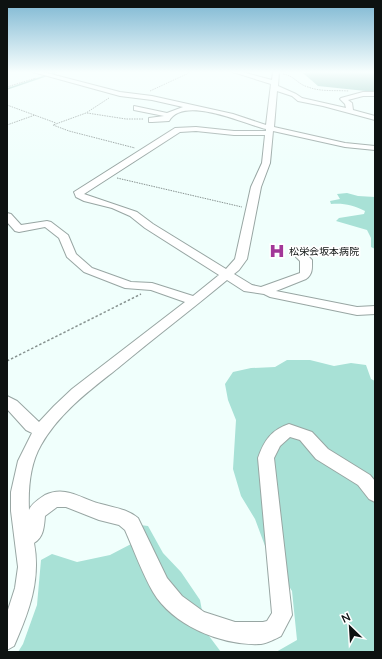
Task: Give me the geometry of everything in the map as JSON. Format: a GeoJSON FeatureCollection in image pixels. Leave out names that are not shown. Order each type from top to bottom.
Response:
{"type":"FeatureCollection","features":[{"type":"Feature","properties":{"kind":"street"},"geometry":{"type":"LineString","coordinates":[[172,103],[232,116],[271,131],[345,145],[375,148]]}},
{"type":"Feature","properties":{"kind":"street"},"geometry":{"type":"LineString","coordinates":[[7,639],[15,622],[25,584],[28,559],[20,518],[20,498],[21,481],[26,462],[33,445],[41,430],[68,401],[196,298],[236,268],[241,259],[256,187],[266,163],[271,131],[273,103]]}},
{"type":"Feature","properties":{"kind":"street"},"geometry":{"type":"LineString","coordinates":[[313,103],[375,118]]}},
{"type":"Feature","properties":{"kind":"street"},"geometry":{"type":"LineString","coordinates":[[348,103],[350,111]]}},
{"type":"Feature","properties":{"kind":"street"},"geometry":{"type":"LineString","coordinates":[[152,120],[166,119],[168,115],[178,110],[193,107]]}},
{"type":"Feature","properties":{"kind":"street"},"geometry":{"type":"LineString","coordinates":[[137,108],[168,115]]}},
{"type":"Feature","properties":{"kind":"street"},"geometry":{"type":"LineString","coordinates":[[271,131],[234,133],[201,129],[183,129],[79,192],[79,195],[115,206],[134,214],[144,220],[149,226],[248,288],[261,291],[267,290],[302,277],[306,274],[306,260],[302,257],[303,251]]}},
{"type":"Feature","properties":{"kind":"street"},"geometry":{"type":"LineString","coordinates":[[7,216],[19,229],[47,224],[64,237],[71,255],[88,270],[129,285],[152,288],[196,298]]}},
{"type":"Feature","properties":{"kind":"street"},"geometry":{"type":"LineString","coordinates":[[267,290],[270,293],[357,311],[375,310]]}},
{"type":"Feature","properties":{"kind":"street"},"geometry":{"type":"LineString","coordinates":[[7,402],[12,404],[21,413],[34,429],[41,430]]}},
{"type":"Feature","properties":{"kind":"street"},"geometry":{"type":"LineString","coordinates":[[24,539],[33,534],[37,512],[45,504],[55,499],[67,499],[99,512],[124,518],[132,524],[160,585],[175,603],[198,620],[235,633],[263,633],[274,629],[282,615],[266,458],[271,446],[280,434],[289,430],[306,436],[322,454],[364,480],[375,494]]}},
{"type":"Feature","properties":{"kind":"path"},"geometry":{"type":"LineString","coordinates":[[7,105],[56,123],[86,113],[102,103]]}},
{"type":"Feature","properties":{"kind":"path"},"geometry":{"type":"LineString","coordinates":[[86,113],[126,119],[152,120]]}},
{"type":"Feature","properties":{"kind":"path"},"geometry":{"type":"LineString","coordinates":[[7,125],[35,115]]}},
{"type":"Feature","properties":{"kind":"path"},"geometry":{"type":"LineString","coordinates":[[56,123],[53,125],[69,131],[145,151]]}},
{"type":"Feature","properties":{"kind":"path"},"geometry":{"type":"LineString","coordinates":[[106,175],[251,208]]}},
{"type":"Feature","properties":{"kind":"path"},"geometry":{"type":"LineString","coordinates":[[7,361],[152,288]]}},
{"type":"Feature","properties":{"kind":"shaded area"},"geometry":{"type":"Polygon","coordinates":[[[347,193],[358,196],[375,197],[375,249],[371,247],[371,238],[367,230],[336,221],[339,218],[364,214],[365,211],[352,206],[344,204],[331,204],[330,201],[340,199],[337,194],[347,193]]]}},
{"type":"Feature","properties":{"kind":"shaded area"},"geometry":{"type":"Polygon","coordinates":[[[287,360],[310,360],[334,366],[351,363],[366,365],[371,379],[375,381],[375,652],[276,652],[297,640],[292,591],[268,554],[255,519],[241,496],[233,469],[236,420],[228,400],[225,384],[233,372],[251,368],[275,367],[287,360]]]}},
{"type":"Feature","properties":{"kind":"shaded area"},"geometry":{"type":"Polygon","coordinates":[[[140,525],[148,526],[163,553],[181,572],[200,600],[206,632],[221,652],[18,652],[23,644],[37,605],[41,560],[52,554],[77,562],[110,555],[133,543],[140,525]]]}},
{"type":"Feature","properties":{"kind":"place","name":"松栄会坂本病院"},"geometry":{"type":"Point","coordinates":[277,251]}}]}
